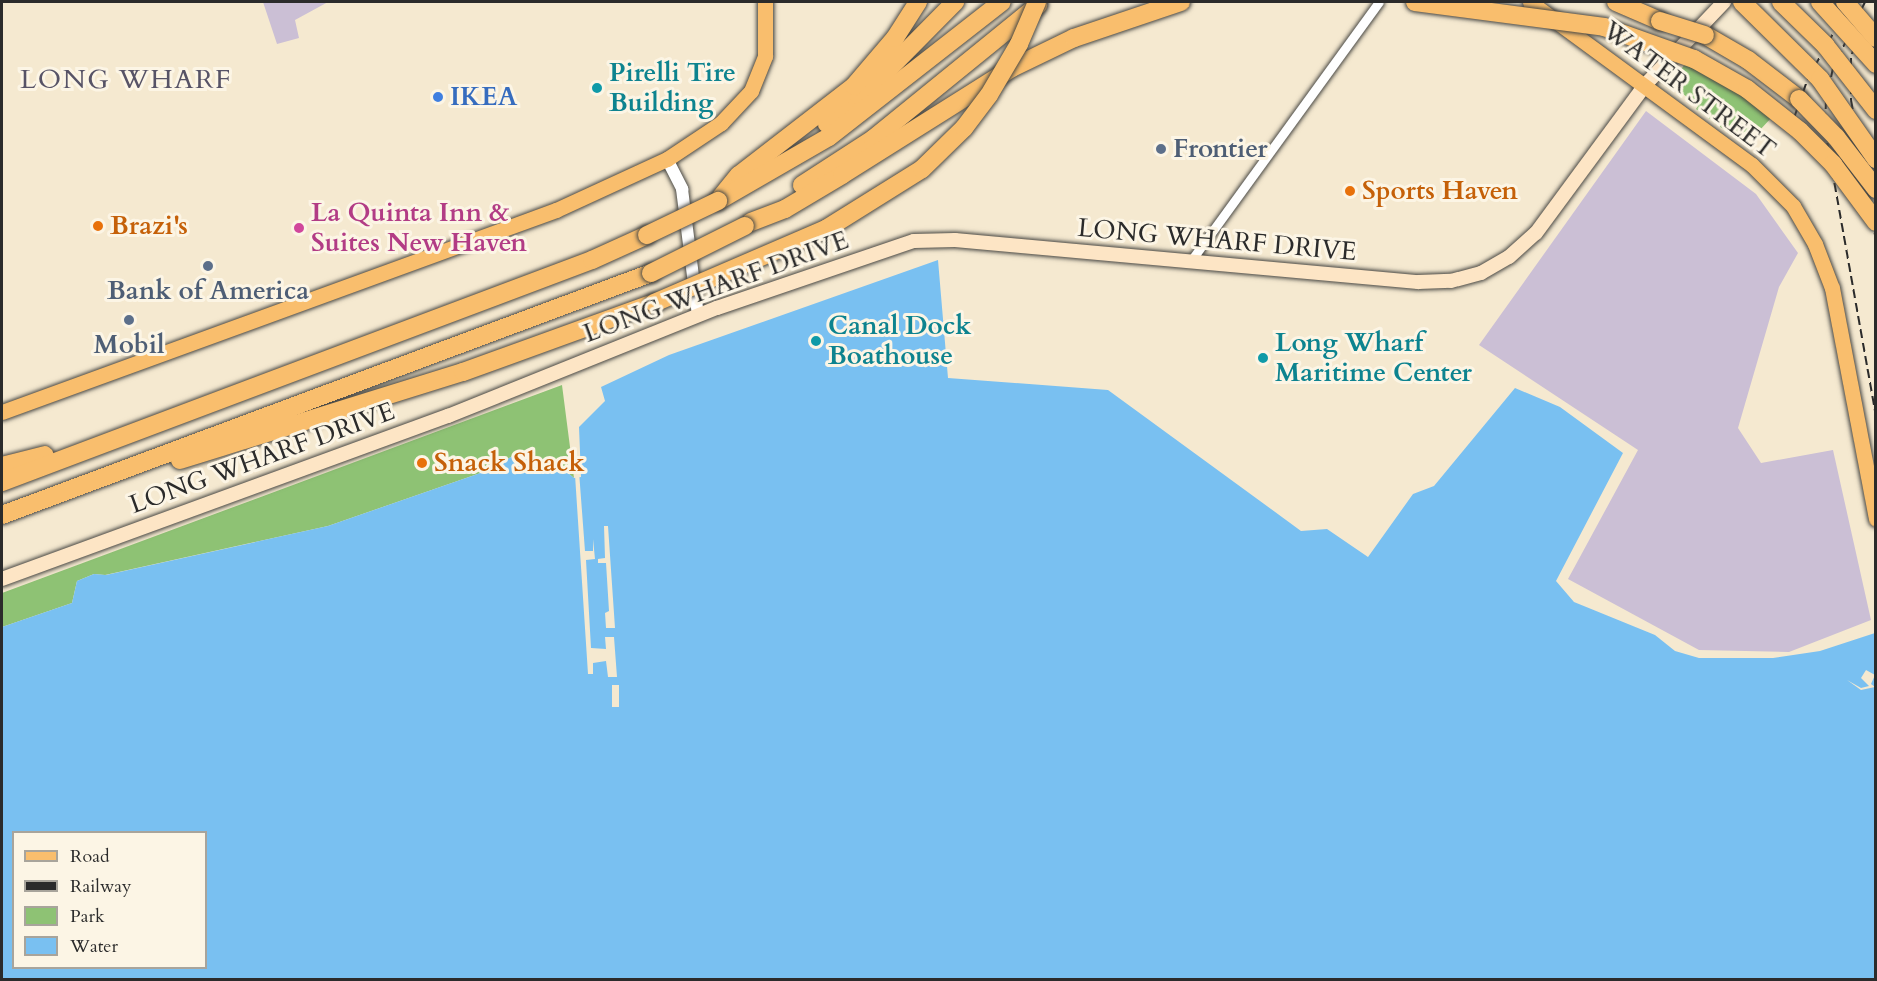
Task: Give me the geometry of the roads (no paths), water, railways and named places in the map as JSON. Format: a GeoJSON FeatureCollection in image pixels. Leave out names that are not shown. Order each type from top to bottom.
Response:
{"type":"FeatureCollection","features":[{"type":"Feature","properties":{"kind":"highway"},"geometry":{"type":"LineString","coordinates":[[2,482],[103,442],[563,271],[718,201],[854,86],[895,38],[918,2]]}},
{"type":"Feature","properties":{"kind":"highway"},"geometry":{"type":"LineString","coordinates":[[785,160],[861,97],[956,2]]}},
{"type":"Feature","properties":{"kind":"highway"},"geometry":{"type":"LineString","coordinates":[[740,183],[829,137],[869,109],[1002,2]]}},
{"type":"Feature","properties":{"kind":"highway"},"geometry":{"type":"LineString","coordinates":[[100,480],[192,457],[390,396],[654,303],[826,229],[922,169],[964,128],[989,96],[1015,53],[1037,2]]}},
{"type":"Feature","properties":{"kind":"highway"},"geometry":{"type":"LineString","coordinates":[[748,224],[880,133],[1042,2]]}},
{"type":"Feature","properties":{"kind":"highway"},"geometry":{"type":"LineString","coordinates":[[2,515],[651,273],[748,224],[785,209],[1012,68],[1074,38],[1181,2]]}},
{"type":"Feature","properties":{"kind":"highway"},"geometry":{"type":"LineString","coordinates":[[1415,2],[1604,27],[1694,59],[1747,89],[1800,131],[1833,164],[1875,222]]}},
{"type":"Feature","properties":{"kind":"highway"},"geometry":{"type":"LineString","coordinates":[[1616,2],[1705,35],[1748,60],[1799,99],[1836,137],[1875,189]]}},
{"type":"Feature","properties":{"kind":"highway"},"geometry":{"type":"LineString","coordinates":[[1634,2],[1662,19]]}},
{"type":"Feature","properties":{"kind":"highway"},"geometry":{"type":"LineString","coordinates":[[1742,2],[1820,78],[1875,159]]}},
{"type":"Feature","properties":{"kind":"highway"},"geometry":{"type":"LineString","coordinates":[[1781,2],[1825,45],[1875,110]]}},
{"type":"Feature","properties":{"kind":"highway"},"geometry":{"type":"LineString","coordinates":[[1820,2],[1875,64]]}},
{"type":"Feature","properties":{"kind":"highway"},"geometry":{"type":"LineString","coordinates":[[1845,2],[1875,38]]}},
{"type":"Feature","properties":{"kind":"highway"},"geometry":{"type":"LineString","coordinates":[[2,466],[103,442]]}},
{"type":"Feature","properties":{"kind":"main road"},"geometry":{"type":"LineString","coordinates":[[2,412],[556,210],[667,159],[720,123],[751,91],[765,56],[765,2]]}},
{"type":"Feature","properties":{"kind":"main road","name":"WATER STREET"},"geometry":{"type":"LineString","coordinates":[[1530,2],[1645,85],[1763,175],[1794,206],[1807,229],[1834,295],[1875,519]]}},
{"type":"Feature","properties":{"kind":"main road","name":"LONG WHARF DRIVE"},"geometry":{"type":"LineString","coordinates":[[2,579],[448,416],[698,315],[914,241],[955,240],[1418,282],[1451,281],[1481,273],[1509,257],[1536,234],[1645,85],[1724,2]]}},
{"type":"Feature","properties":{"kind":"street"},"geometry":{"type":"LineString","coordinates":[[1190,262],[1379,2]]}},
{"type":"Feature","properties":{"kind":"street"},"geometry":{"type":"LineString","coordinates":[[667,159],[682,189],[698,315]]}},
{"type":"Feature","properties":{"kind":"water"},"geometry":{"type":"Polygon","coordinates":[[[938,260],[948,378],[1108,390],[1301,531],[1327,529],[1368,557],[1413,494],[1434,486],[1515,388],[1560,407],[1623,453],[1556,581],[1574,602],[1655,635],[1675,651],[1699,658],[1773,658],[1820,651],[1875,633],[1875,979],[2,979],[2,627],[72,603],[77,581],[94,574],[106,575],[328,526],[492,469],[517,453],[562,468],[574,478],[581,477],[579,427],[605,401],[601,387],[669,355],[938,260]]]}},
{"type":"Feature","properties":{"kind":"railway"},"geometry":{"type":"LineString","coordinates":[[1794,118],[1808,78],[1851,2]]}},
{"type":"Feature","properties":{"kind":"railway"},"geometry":{"type":"LineString","coordinates":[[1865,2],[1833,68],[1826,100],[1825,130],[1876,416]]}},
{"type":"Feature","properties":{"kind":"railway"},"geometry":{"type":"LineString","coordinates":[[1861,19],[1851,58],[1851,100],[1876,241]]}},
{"type":"Feature","properties":{"kind":"place","name":"Pirelli Tire Building"},"geometry":{"type":"Point","coordinates":[597,88]}},
{"type":"Feature","properties":{"kind":"place","name":"IKEA"},"geometry":{"type":"Point","coordinates":[438,97]}},
{"type":"Feature","properties":{"kind":"place","name":"Frontier"},"geometry":{"type":"Point","coordinates":[1161,149]}},
{"type":"Feature","properties":{"kind":"place","name":"Sports Haven"},"geometry":{"type":"Point","coordinates":[1350,191]}},
{"type":"Feature","properties":{"kind":"place","name":"Brazi's"},"geometry":{"type":"Point","coordinates":[98,226]}},
{"type":"Feature","properties":{"kind":"place","name":"La Quinta Inn & Suites New Haven"},"geometry":{"type":"Point","coordinates":[299,228]}},
{"type":"Feature","properties":{"kind":"place","name":"Bank of America"},"geometry":{"type":"Point","coordinates":[208,266]}},
{"type":"Feature","properties":{"kind":"place","name":"Mobil"},"geometry":{"type":"Point","coordinates":[129,320]}},
{"type":"Feature","properties":{"kind":"place","name":"Canal Dock Boathouse"},"geometry":{"type":"Point","coordinates":[816,341]}},
{"type":"Feature","properties":{"kind":"place","name":"Long Wharf Maritime Center"},"geometry":{"type":"Point","coordinates":[1263,358]}},
{"type":"Feature","properties":{"kind":"place","name":"Snack Shack"},"geometry":{"type":"Point","coordinates":[422,463]}},
{"type":"Feature","properties":{"kind":"district","name":"LONG WHARF"},"geometry":{"type":"Point","coordinates":[126,80]}}]}
